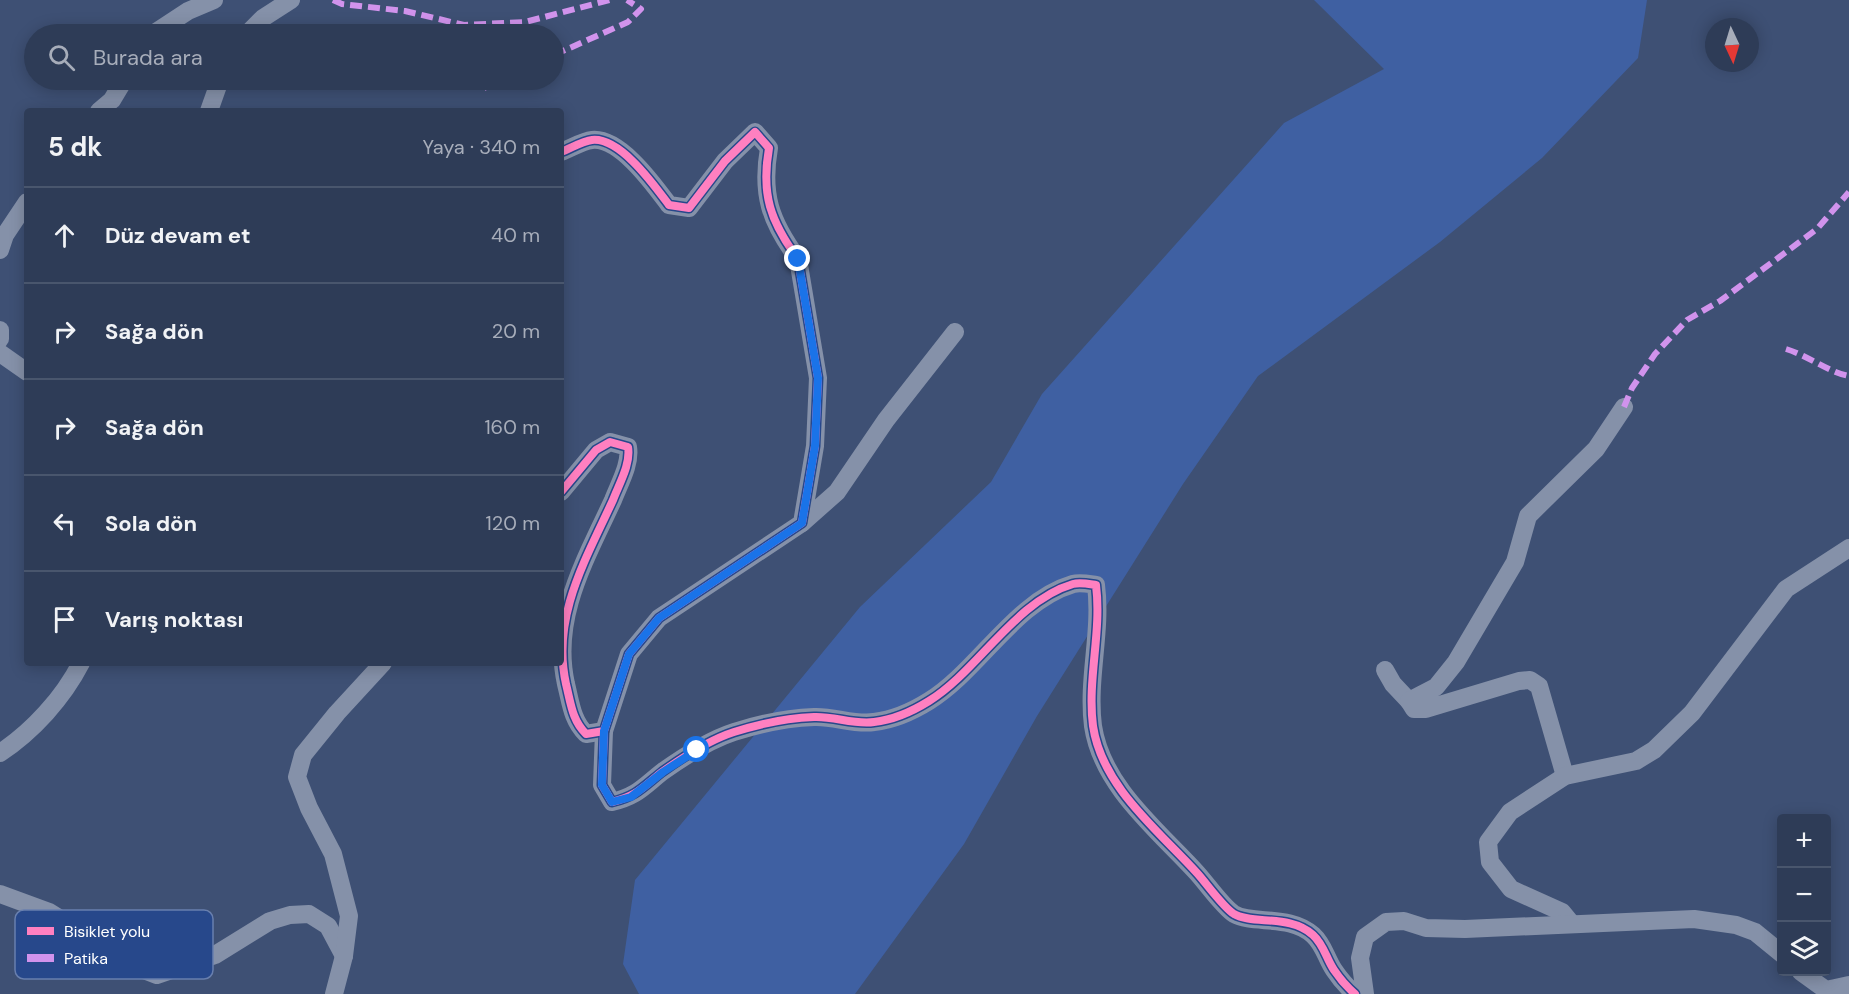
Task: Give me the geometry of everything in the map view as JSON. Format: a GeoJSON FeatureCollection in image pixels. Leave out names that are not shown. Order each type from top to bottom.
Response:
{"type":"FeatureCollection","features":[{"type":"Feature","properties":{"kind":"street"},"geometry":{"type":"LineString","coordinates":[[168,24],[188,11],[214,0]]}},
{"type":"Feature","properties":{"kind":"street"},"geometry":{"type":"LineString","coordinates":[[257,24],[291,0]]}},
{"type":"Feature","properties":{"kind":"street"},"geometry":{"type":"LineString","coordinates":[[103,108],[112,100],[118,90]]}},
{"type":"Feature","properties":{"kind":"street"},"geometry":{"type":"LineString","coordinates":[[210,108],[216,90]]}},
{"type":"Feature","properties":{"kind":"street"},"geometry":{"type":"LineString","coordinates":[[564,151],[593,140],[612,146],[629,157],[669,205],[689,208],[725,160],[755,132],[769,148],[765,188],[768,207],[798,259],[818,378],[815,446],[802,523]]}},
{"type":"Feature","properties":{"kind":"street"},"geometry":{"type":"LineString","coordinates":[[0,250],[5,235],[24,206]]}},
{"type":"Feature","properties":{"kind":"street"},"geometry":{"type":"LineString","coordinates":[[0,330],[0,339]]}},
{"type":"Feature","properties":{"kind":"street"},"geometry":{"type":"LineString","coordinates":[[955,332],[886,420],[837,492],[802,523],[659,618],[629,654],[604,731],[602,785],[612,802],[631,797],[663,772],[715,740],[733,732],[772,722],[813,717],[873,723],[914,709],[939,693],[963,673],[1007,628],[1056,592],[1075,583],[1096,585],[1098,604],[1093,667],[1093,726],[1098,746],[1117,783],[1135,807],[1234,914],[1274,919],[1311,934],[1325,950],[1333,969],[1355,994]]}},
{"type":"Feature","properties":{"kind":"street"},"geometry":{"type":"LineString","coordinates":[[0,353],[24,370]]}},
{"type":"Feature","properties":{"kind":"street"},"geometry":{"type":"LineString","coordinates":[[1409,701],[1436,687],[1456,662],[1515,562],[1528,516],[1596,448],[1624,407]]}},
{"type":"Feature","properties":{"kind":"street"},"geometry":{"type":"LineString","coordinates":[[564,488],[596,450],[610,442],[628,447],[629,456],[616,491],[569,598],[564,626]]}},
{"type":"Feature","properties":{"kind":"street"},"geometry":{"type":"LineString","coordinates":[[1571,923],[1562,912],[1511,889],[1490,862],[1488,842],[1510,812],[1565,776],[1636,760],[1654,750],[1692,713],[1786,589],[1849,548]]}},
{"type":"Feature","properties":{"kind":"street"},"geometry":{"type":"LineString","coordinates":[[0,753],[12,745],[56,701],[68,687],[79,666]]}},
{"type":"Feature","properties":{"kind":"street"},"geometry":{"type":"LineString","coordinates":[[334,994],[344,956],[349,916],[333,854],[309,808],[297,777],[303,755],[337,713],[381,666]]}},
{"type":"Feature","properties":{"kind":"street"},"geometry":{"type":"LineString","coordinates":[[564,666],[575,722],[586,735],[604,731]]}},
{"type":"Feature","properties":{"kind":"street"},"geometry":{"type":"LineString","coordinates":[[1385,670],[1393,684],[1414,709],[1426,709],[1519,681],[1530,680],[1539,686],[1565,776]]}},
{"type":"Feature","properties":{"kind":"street"},"geometry":{"type":"LineString","coordinates":[[0,894],[44,910]]}},
{"type":"Feature","properties":{"kind":"street"},"geometry":{"type":"LineString","coordinates":[[213,956],[270,921],[290,915],[309,914],[328,926],[344,956]]}},
{"type":"Feature","properties":{"kind":"street"},"geometry":{"type":"LineString","coordinates":[[1365,994],[1360,958],[1365,937],[1386,922],[1404,921],[1426,928],[1465,929],[1694,919],[1736,925],[1755,932],[1777,950]]}},
{"type":"Feature","properties":{"kind":"street"},"geometry":{"type":"LineString","coordinates":[[1807,976],[1826,990],[1849,985]]}},
{"type":"Feature","properties":{"kind":"shaded area"},"geometry":{"type":"Polygon","coordinates":[[[1314,0],[1647,0],[1638,58],[1542,158],[1440,242],[1258,376],[1183,484],[1037,716],[964,844],[855,994],[639,994],[623,964],[635,880],[860,607],[991,482],[1042,394],[1284,123],[1384,69],[1314,0]]]}},
{"type":"Feature","properties":{"kind":"marked path"},"geometry":{"type":"LineString","coordinates":[[333,0],[342,4],[405,11],[460,24]]}},
{"type":"Feature","properties":{"kind":"marked path"},"geometry":{"type":"LineString","coordinates":[[484,24],[525,22],[610,0]]}},
{"type":"Feature","properties":{"kind":"marked path"},"geometry":{"type":"LineString","coordinates":[[564,51],[628,22],[641,9],[627,0]]}},
{"type":"Feature","properties":{"kind":"marked path"},"geometry":{"type":"LineString","coordinates":[[1624,407],[1632,388],[1655,354],[1687,320],[1720,301],[1817,229],[1849,192]]}},
{"type":"Feature","properties":{"kind":"marked path"},"geometry":{"type":"LineString","coordinates":[[1786,349],[1849,376]]}},
{"type":"Feature","properties":{"kind":"cycle path"},"geometry":{"type":"LineString","coordinates":[[564,151],[592,140],[603,141],[614,146],[635,164],[669,205],[689,208],[725,161],[755,132],[769,148],[766,179],[774,219],[798,259],[818,378],[815,446],[802,523],[659,618],[629,654],[604,731],[586,734],[581,729],[569,698],[564,666]]}},
{"type":"Feature","properties":{"kind":"cycle path"},"geometry":{"type":"LineString","coordinates":[[564,488],[596,450],[610,442],[628,447],[628,460],[624,474],[582,566],[567,612],[564,629]]}},
{"type":"Feature","properties":{"kind":"cycle path"},"geometry":{"type":"LineString","coordinates":[[604,731],[602,785],[612,802],[634,794],[687,755],[715,740],[753,726],[822,717],[874,722],[909,712],[947,688],[1033,605],[1073,584],[1096,585],[1093,726],[1098,748],[1120,788],[1134,807],[1230,911],[1242,917],[1294,924],[1304,929],[1317,939],[1336,973],[1355,994]]}},
{"type":"Feature","properties":{"kind":"route"},"geometry":{"type":"LineString","coordinates":[[697,750],[663,772],[631,797],[612,802],[602,785],[604,731],[629,654],[659,618],[802,523],[815,446],[818,378],[798,259]]}}]}
